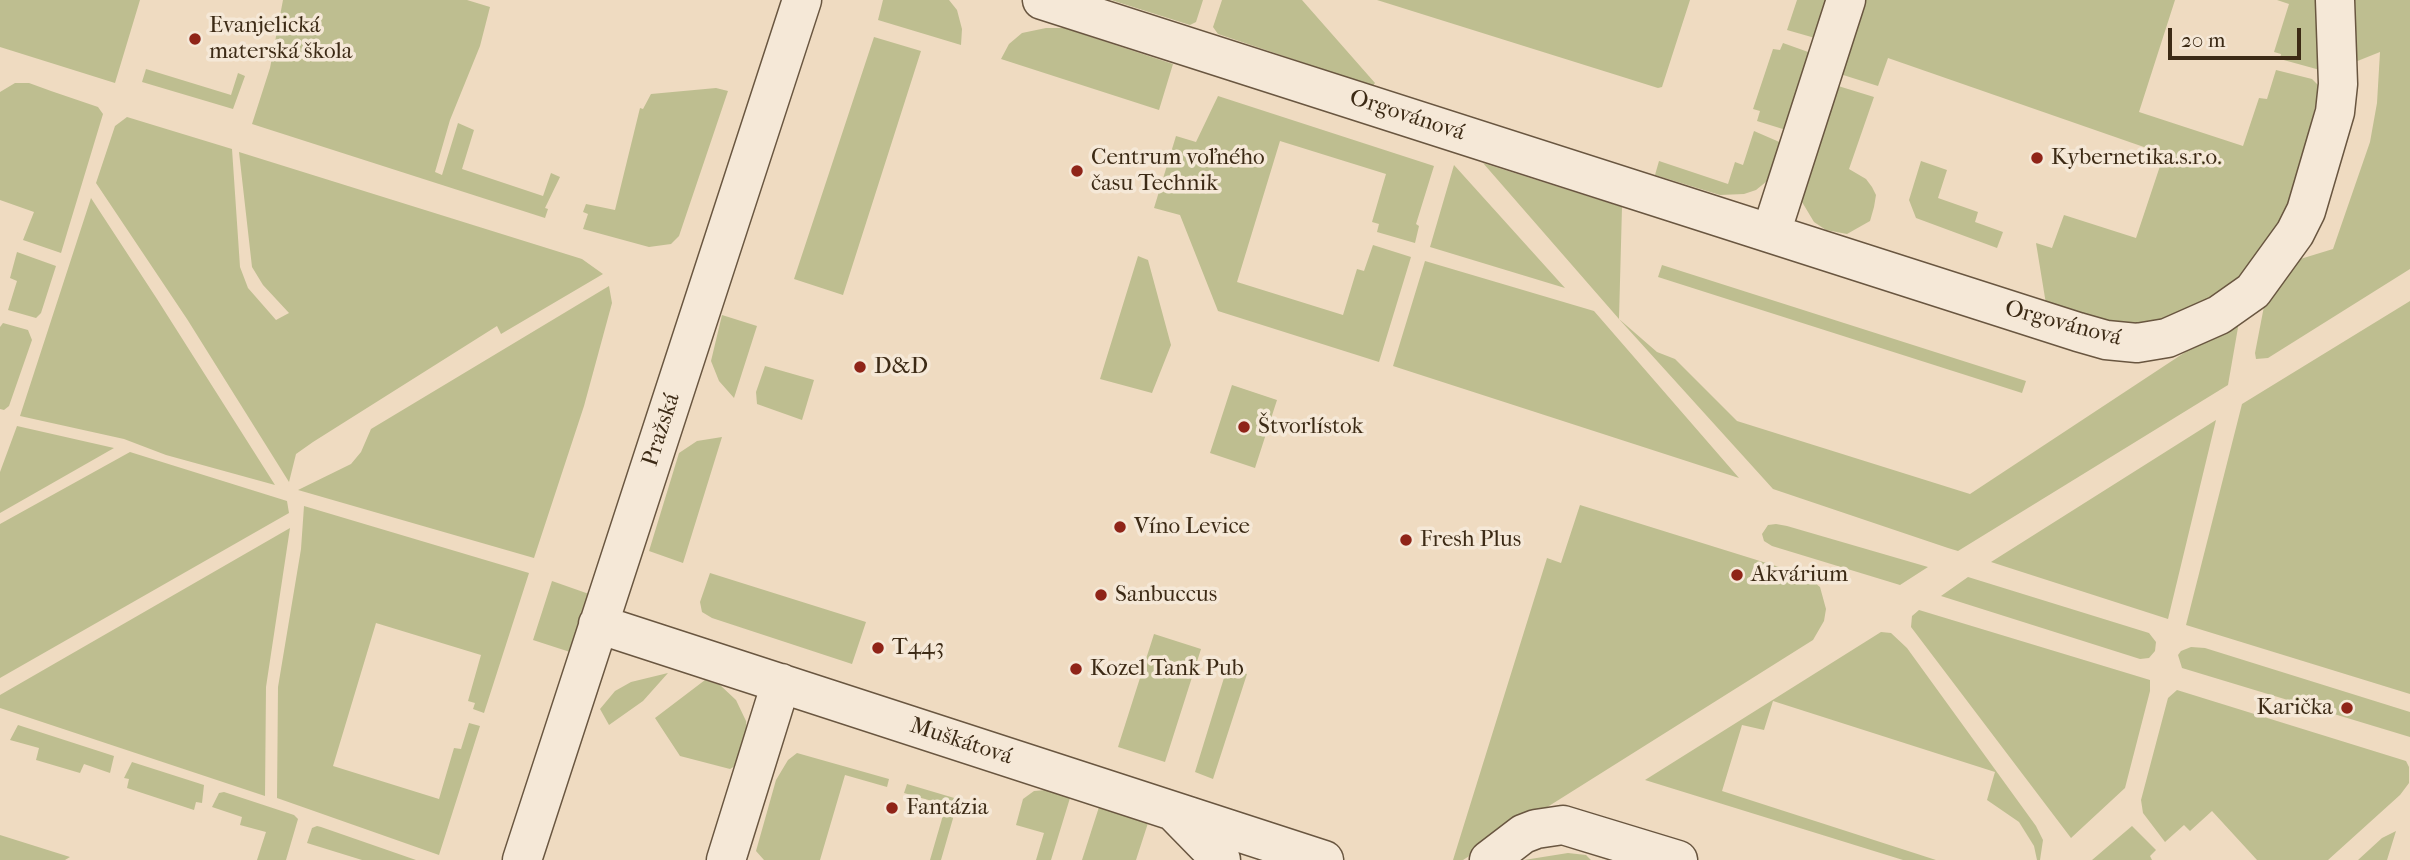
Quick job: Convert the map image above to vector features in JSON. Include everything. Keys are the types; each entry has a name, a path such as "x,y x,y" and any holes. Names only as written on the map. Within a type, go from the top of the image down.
{"street":[{"name":"Pražská","path":"522,860 802,0"},
{"name":"Orgovánová","path":"1042,0 2106,340 2137,343 2166,338 2219,315 2253,291 2281,256 2306,211 2335,112 2338,83 2335,0"},
{"path":"1770,233 1846,0"},
{"name":"Muškátová","path":"598,624 1324,860"},
{"path":"726,860 781,683"},
{"path":"1172,810 1221,860"},
{"path":"1489,860 1523,834 1542,827 1563,825 1678,860"}],"green space":[{"path":"0,0 140,0 115,83 0,47"},
{"path":"283,0 467,0 490,7 480,46 450,120 435,172 442,175 458,123 474,130 462,169 543,196 551,173 560,177 545,208 548,209 545,218 252,124 270,68"},
{"path":"883,0 949,0 957,10 962,29 961,45 878,20"},
{"path":"1111,0 1203,0 1196,22 1190,25"},
{"path":"1222,0 1302,0 1375,83 1373,86 1218,34 1213,27"},
{"path":"1377,0 1690,0 1662,87 1658,88"},
{"path":"1797,0 1832,0 1815,38 1787,30"},
{"path":"1864,0 2175,0 2139,112 2243,146 2259,98 2267,99 2276,70 2312,79 2320,87 2293,196 2278,229 2238,280 2212,299 2158,321 2123,325 2046,304 2036,243 2052,248 2064,215 2136,238 2164,154 1888,58 1878,86 1840,74"},
{"path":"2277,0 2322,0 2320,70 2280,59 2281,54 2274,52 2289,4"},
{"path":"2354,0 2410,0 2410,269 2268,358 2256,359 2266,296 2297,260 2333,249 2370,142 2377,103 2380,52 2355,62"},
{"path":"1046,28 1064,28 1173,64 1159,110 1001,59 1009,44 1022,33"},
{"path":"874,37 921,51 843,295 794,279"},
{"path":"1783,43 1811,53 1786,130 1757,121 1760,111 1753,109 1773,49 1780,50"},
{"path":"146,69 231,95 238,73 245,76 233,109 142,82"},
{"path":"15,83 29,83 98,107 103,114 61,253 23,240 34,212 0,200 0,92"},
{"path":"1835,85 1874,97 1849,169 1866,179 1872,187 1876,195 1874,207 1870,221 1847,234 1826,230 1814,222 1802,202 1801,189"},
{"path":"716,88 728,91 679,236 671,244 649,247 583,229 588,214 583,212 586,204 615,210 640,108 643,109 651,94"},
{"path":"1218,96 1434,166 1416,224 1419,226 1415,243 1377,232 1379,224 1372,222 1386,174 1280,141 1237,282 1343,315 1357,269 1364,271 1373,245 1411,257 1379,362 1218,311 1180,215 1154,208 1176,136 1196,142"},
{"path":"127,117 232,149 240,267 248,288 276,320 289,313 263,285 252,267 239,152 582,259 603,274 501,334 497,326 313,442 296,454 289,482 187,319 96,183 115,126"},
{"path":"1754,131 1784,144 1772,177 1756,190 1744,194 1720,195 1655,175 1659,161 1728,184 1735,162 1743,165"},
{"path":"1921,161 1947,170 1938,198 1978,212 1975,222 2003,232 1997,248 1916,218 1909,200"},
{"path":"1483,163 1622,207 1619,319"},
{"path":"1454,165 1565,288 1430,247"},
{"path":"91,198 275,485 166,455 124,439 20,416"},
{"path":"17,252 56,266 41,313 36,318 8,310 17,281 10,278"},
{"path":"1138,256 1148,260 1171,345 1152,393 1100,379"},
{"path":"1425,261 1594,311 1739,478 1393,366"},
{"path":"1662,265 2026,381 2022,393 1658,277"},
{"path":"609,286 612,303 584,406 534,558 298,490 351,464 361,452 371,429"},
{"path":"2410,301 2410,694 2186,625 2242,404"},
{"path":"722,315 757,326 734,398 719,381 711,361"},
{"path":"2240,316 2228,385 1958,551 1773,489 1619,319 1657,352 1675,359 1737,421 1970,494"},
{"path":"3,323 28,330 32,340 9,406 4,410 0,409 0,327"},
{"path":"765,366 814,380 802,420 757,404 756,392"},
{"path":"1232,385 1277,400 1255,468 1210,453"},
{"path":"2216,420 2168,619 1991,562"},
{"path":"17,426 114,448 0,513 0,472"},
{"path":"722,437 683,563 649,551 679,453 697,441"},
{"path":"130,452 287,501 289,513 0,678 0,524"},
{"path":"1580,505 1805,575 1820,587 1826,609 1824,621 1813,640 1463,860 1453,860 1547,558 1561,563"},
{"path":"304,506 529,573 484,713 473,709 475,703 468,701 481,655 376,623 333,766 439,799 454,748 461,749 469,723 480,726 439,855 277,798 278,687 301,549"},
{"path":"1776,524 1928,567 1900,585 1772,546 1764,541 1762,534 1768,525"},
{"path":"290,528 266,687 265,796 0,708 0,695"},
{"path":"710,573 866,622 852,664 712,618 702,612 700,602"},
{"path":"1968,577 2149,633 2156,642 2155,651 2149,658 2140,659 1941,596"},
{"path":"552,581 589,594 570,652 533,640"},
{"path":"1919,610 2150,680 2150,691 2125,788 2071,838 1911,627 1912,616"},
{"path":"1881,632 1891,633 1907,648 2036,826 2043,840 2040,860 2037,860 2034,846 2019,822 1987,800 1995,772 1773,701 1764,730 1742,725 1722,791 1936,860 1903,860 1645,780"},
{"path":"1154,634 1201,649 1165,762 1118,747"},
{"path":"2191,647 2205,648 2410,712 2410,737 2182,668 2178,655"},
{"path":"1227,668 1247,674 1213,779 1195,772"},
{"path":"668,673 643,701 609,725 600,709 615,691 631,682"},
{"path":"705,680 720,685 736,700 746,721 747,732 735,766 730,769 680,756 655,718"},
{"path":"2177,690 2406,761 2409,767 2409,783 2400,795 2328,860 2257,860 2212,811 2190,831 2184,825 2165,842 2143,813 2141,800 2168,698"},
{"path":"18,725 114,756 110,773 84,764 80,773 36,760 39,748 10,740"},
{"path":"797,753 889,779 887,787 845,775 820,860 764,860 756,851 776,780 788,760"},
{"path":"132,762 204,785 202,803 196,802 194,810 127,788 129,779 124,778"},
{"path":"907,784 988,808 986,816 956,808 941,860 930,860 946,805 904,793"},
{"path":"1046,790 1070,798 1051,860 1036,860 1044,833 1016,825 1023,799 1034,791"},
{"path":"224,792 294,815 298,819 286,860 257,860 266,832 240,825 242,817 212,807 219,793"},
{"path":"1099,807 1148,823 1136,860 1082,860"},
{"path":"317,826 416,860 362,860 307,843 312,828"},
{"path":"2132,826 2156,850 2150,856 2152,860 2092,860"},
{"path":"2396,831 2387,860 2358,860 2382,838"},
{"path":"0,835 70,857 65,860 0,860"},
{"path":"1568,853 1586,855 1591,860 1524,860"}],"place":[{"name":"Evanjelická materská škola","path":"195,39"},
{"name":"Kybernetika.s.r.o.","path":"2037,158"},
{"name":"Centrum voľného času Technik","path":"1077,171"},
{"name":"D&D","path":"860,367"},
{"name":"Štvorlístok","path":"1244,427"},
{"name":"Víno Levice","path":"1120,527"},
{"name":"Fresh Plus","path":"1406,540"},
{"name":"Akvárium","path":"1737,575"},
{"name":"Sanbuccus","path":"1101,595"},
{"name":"T443","path":"878,648"},
{"name":"Kozel Tank Pub","path":"1076,669"},
{"name":"Karička","path":"2347,708"},
{"name":"Fantázia","path":"892,808"}]}
